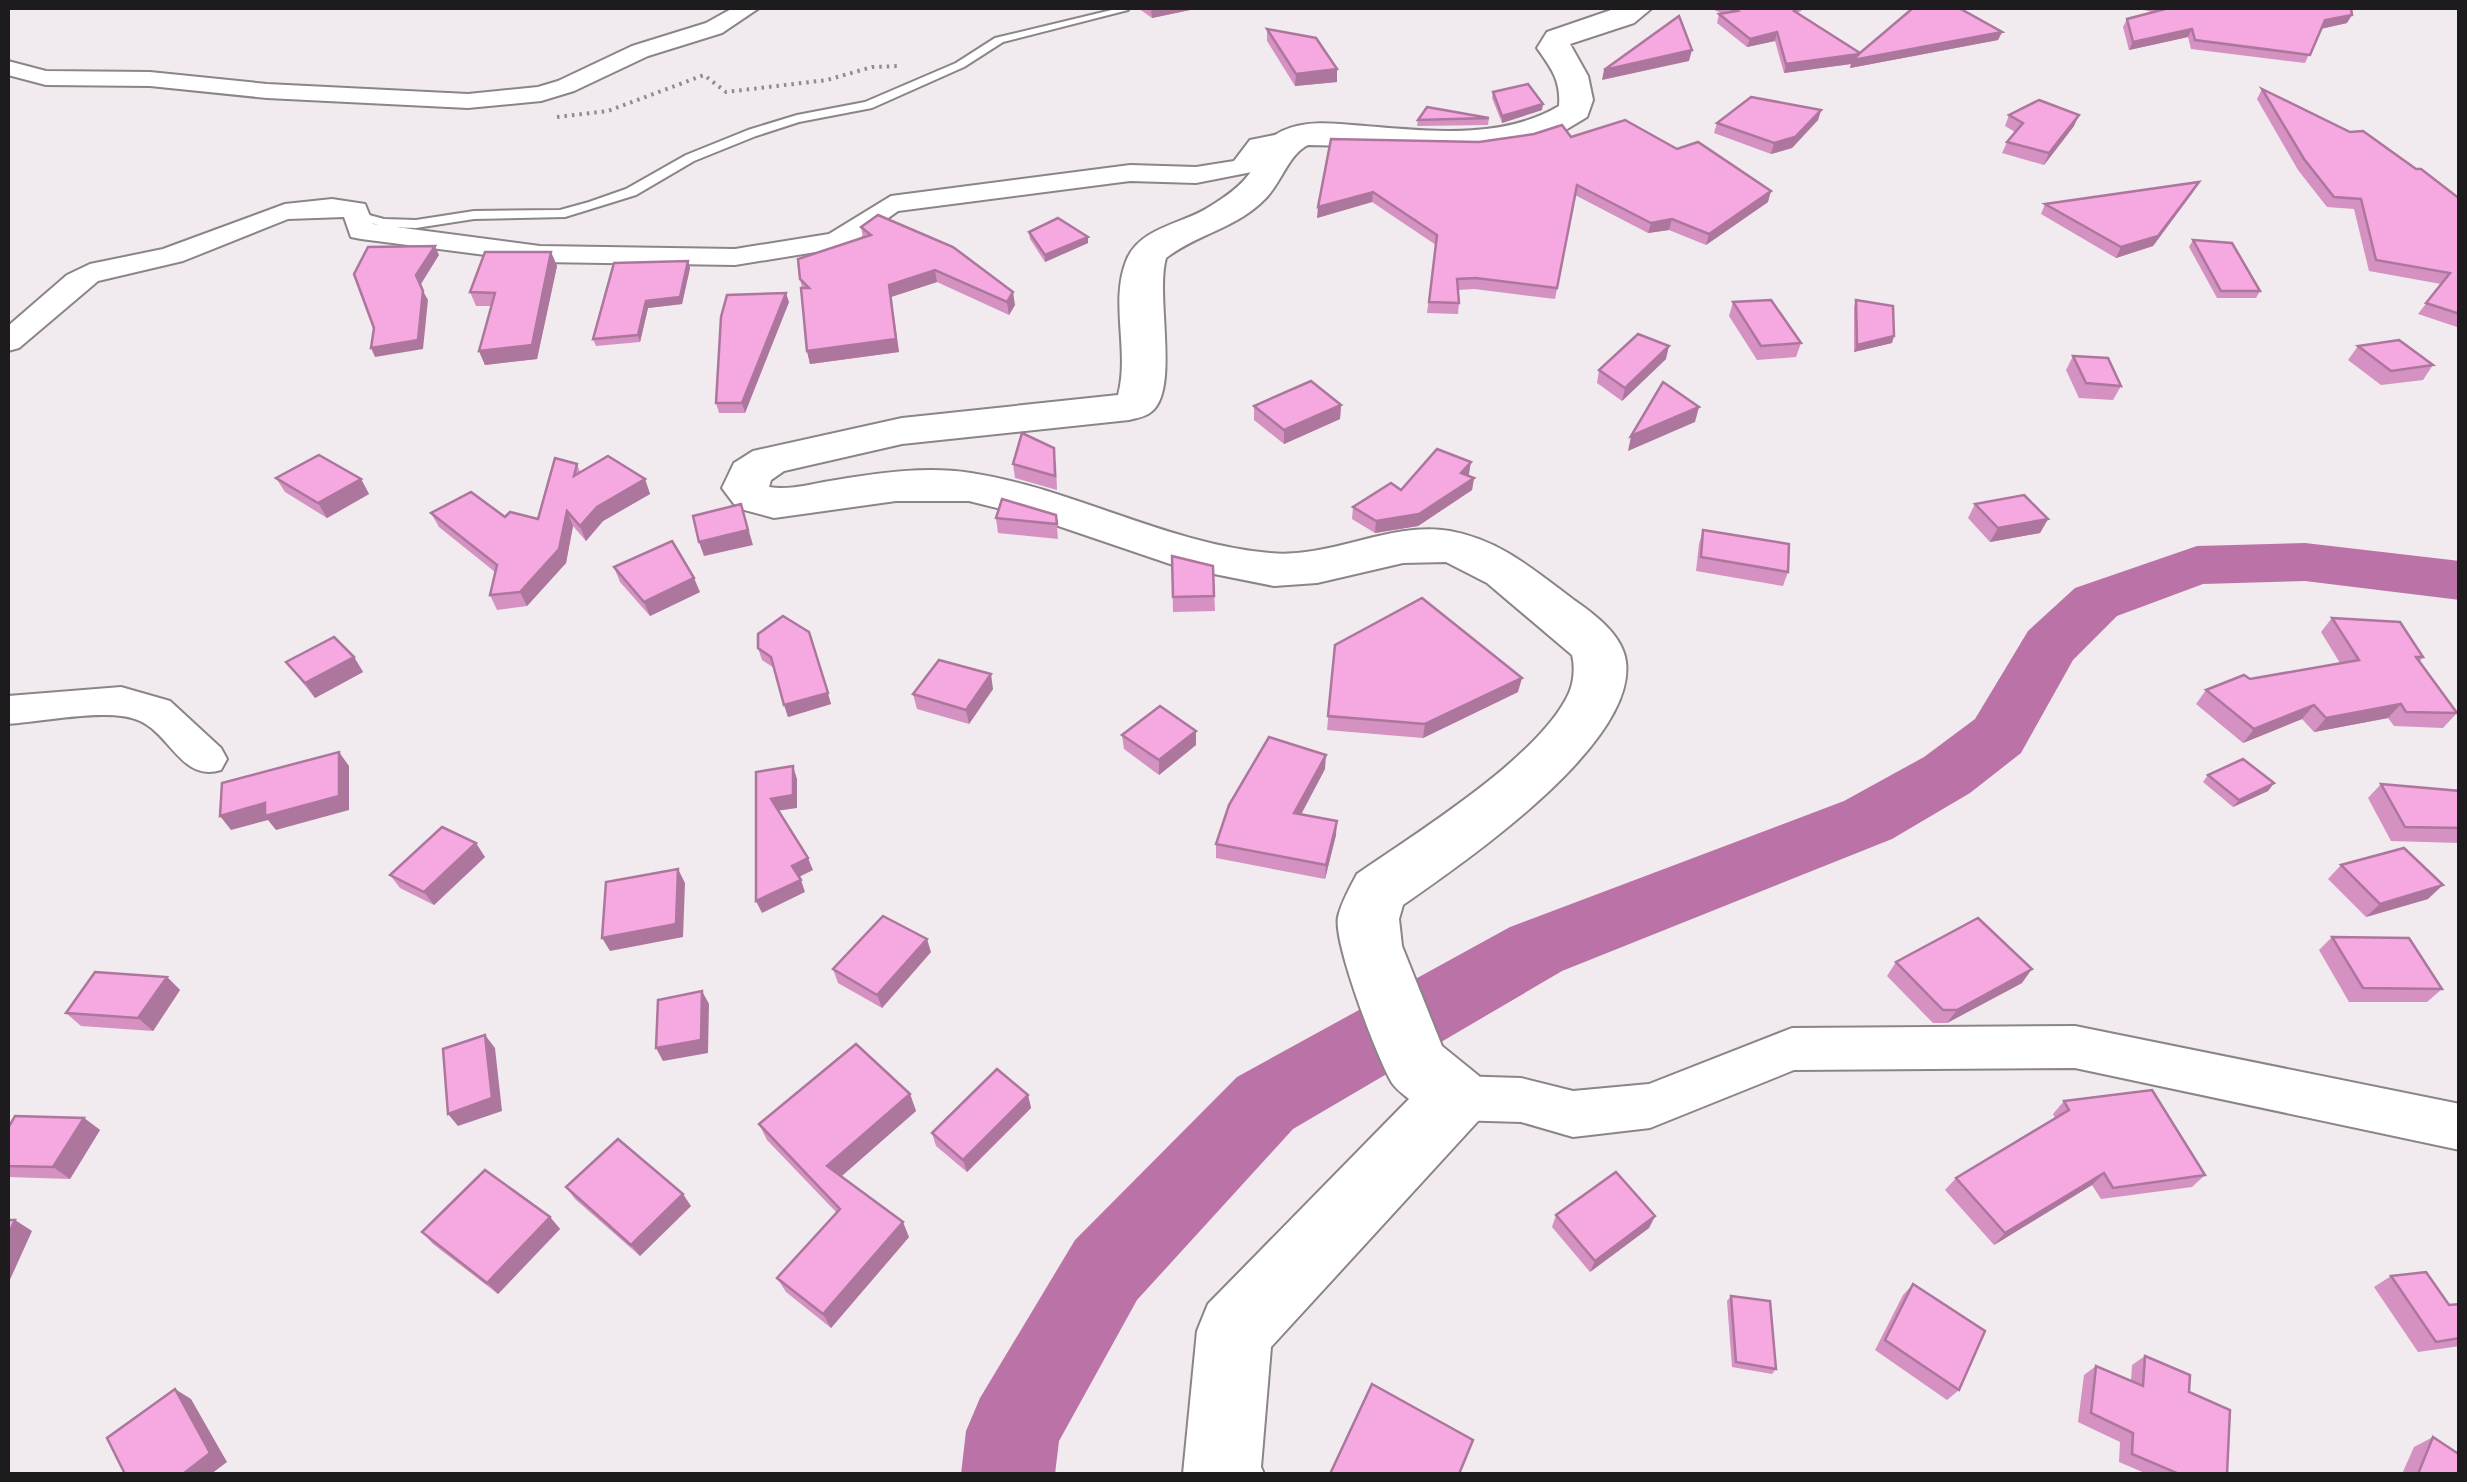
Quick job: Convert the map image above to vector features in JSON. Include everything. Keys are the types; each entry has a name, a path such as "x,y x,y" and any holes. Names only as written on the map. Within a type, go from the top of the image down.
{"street":[{"path":"8,68 46,78 150,79 267,91 385,97 495,98 541,94 566,86 640,51 714,28 748,8"},
{"path":"8,342 79,280 109,266 170,256 228,230 305,206 333,205 356,210 360,232 540,254 692,259 837,240 891,204 1130,173 1196,175 1248,166 1246,158 1259,145 1314,133 1414,141 1471,139 1551,123 1575,110 1579,90 1572,72 1552,48 1558,38 1623,18 1637,8"},
{"path":"1294,138 1276,152 1263,181 1241,201 1200,229 1159,243 1148,256 1142,328 1144,374 1138,402 1118,411 902,431 770,461 750,473 745,488 753,498 774,503 928,485 970,487 1068,514 1166,548 1278,570 1358,560 1411,547 1443,546 1469,551 1492,563 1573,624 1600,662 1600,687 1591,711 1548,758 1492,809 1378,891 1368,919 1371,946 1436,1081"},
{"path":"8,710 120,702 156,711 207,759"},
{"path":"1436,1081 1573,1114 1650,1106 1792,1049 2074,1047 2460,1127"},
{"path":"1224,1474 1221,1469 1235,1331 1436,1081"}],"lane":[{"path":"354,215 384,223 416,224 474,216 560,214 631,192 690,158 752,134 798,119 868,105 1028,30 1123,10"}],"path":[{"path":"495,98 510,117 569,118 608,111 704,75 726,92 972,54"}],"building":[{"path":"1730,8 1798,8 1794,11 1860,53 1913,8 1959,8 2002,32 1853,60 1859,54 1786,64 1777,32 1750,39 1719,14 1737,11"},
{"path":"2169,8 2351,8 2352,15 2325,20 2310,55 2195,40 2192,29 2133,42 2127,19"},
{"path":"1679,16 1692,50 1604,70"},
{"path":"1267,29 1316,38 1337,69 1296,74"},
{"path":"1528,84 1543,104 1502,116 1493,92"},
{"path":"2262,89 2350,132 2363,131 2460,199 2460,314 2426,303 2450,273 2376,260 2361,199 2334,197 2304,159"},
{"path":"1751,97 1821,110 1795,137 1774,143 1717,123"},
{"path":"2039,100 2079,115 2049,153 2007,142 2023,123 2009,115"},
{"path":"1427,107 1489,118 1418,120"},
{"path":"1625,120 1677,149 1698,142 1771,191 1709,234 1672,219 1651,223 1577,185 1557,288 1457,279 1459,303 1429,302 1437,235 1373,192 1318,207 1331,139 1479,142 1534,134 1562,125 1571,137"},
{"path":"2199,182 2158,236 2121,247 2045,204"},
{"path":"878,215 953,247 1013,292 1007,302 935,270 889,285 896,339 807,351 801,288 809,288 800,279 798,259 871,235 861,227"},
{"path":"1058,218 1088,237 1045,255 1029,232"},
{"path":"2193,240 2232,243 2260,291 2221,291"},
{"path":"435,246 416,275 423,291 418,340 371,348 374,328 354,274 368,247"},
{"path":"485,252 551,252 532,345 479,351 495,293 470,292"},
{"path":"688,261 680,297 646,301 638,335 593,339 614,263"},
{"path":"786,293 742,403 716,403 721,317 727,295"},
{"path":"1771,300 1801,343 1761,346 1733,302"},
{"path":"1856,300 1893,306 1894,336 1857,345"},
{"path":"1638,334 1669,346 1625,388 1599,370"},
{"path":"2399,340 2433,365 2391,371 2358,346"},
{"path":"2073,356 2108,358 2121,386 2086,383"},
{"path":"1311,381 1341,405 1284,430 1254,406"},
{"path":"1663,382 1699,407 1631,436"},
{"path":"1022,433 1054,448 1055,476 1013,464"},
{"path":"1437,449 1471,462 1461,473 1474,478 1419,514 1376,521 1353,507 1391,483 1401,490"},
{"path":"319,455 361,479 318,503 276,478"},
{"path":"608,456 645,479 597,507 580,526 567,511 559,549 520,592 490,595 497,565 431,513 471,492 505,517 510,512 538,519 555,458 577,464 574,476"},
{"path":"2024,495 2048,519 1998,528 1975,504"},
{"path":"1002,499 1056,515 1057,524 996,518"},
{"path":"741,504 748,530 699,542 693,516"},
{"path":"1703,530 1789,544 1788,572 1701,557"},
{"path":"672,541 694,578 644,602 614,567"},
{"path":"1172,556 1213,566 1214,596 1173,597"},
{"path":"1422,598 1522,678 1425,724 1328,716 1335,645"},
{"path":"783,616 809,632 828,693 784,705 771,657 758,648 758,634"},
{"path":"2332,618 2400,622 2423,657 2416,657 2457,713 2406,712 2401,704 2326,718 2314,705 2254,729 2206,690 2244,675 2250,679 2359,660"},
{"path":"334,637 354,657 305,683 286,662"},
{"path":"939,660 991,674 966,710 913,694"},
{"path":"1160,706 1196,731 1159,760 1122,735"},
{"path":"1269,737 1326,755 1294,813 1337,821 1326,865 1216,844 1229,805"},
{"path":"339,752 339,796 265,816 265,803 220,816 222,783"},
{"path":"2243,759 2274,783 2239,800 2208,775"},
{"path":"793,766 793,795 771,799 808,858 792,866 801,880 756,901 756,772"},
{"path":"2381,784 2460,791 2460,828 2405,827"},
{"path":"442,827 476,843 424,892 390,875"},
{"path":"2404,848 2443,885 2380,904 2341,865"},
{"path":"678,869 676,924 602,938 606,882"},
{"path":"883,916 927,939 877,995 833,969"},
{"path":"1978,918 2032,969 1957,1010 1943,1010 1896,962"},
{"path":"2332,937 2409,938 2442,989 2363,988"},
{"path":"95,972 167,977 138,1018 66,1013"},
{"path":"702,991 701,1040 656,1048 658,1000"},
{"path":"485,1035 492,1098 448,1114 443,1049"},
{"path":"856,1044 910,1094 827,1166 903,1222 823,1314 777,1278 840,1209 759,1124"},
{"path":"997,1069 1028,1095 963,1160 932,1133"},
{"path":"2152,1090 2205,1175 2113,1188 2104,1173 2005,1233 1956,1178 2069,1110 2064,1101"},
{"path":"15,1116 84,1118 53,1167 8,1166 8,1128"},
{"path":"618,1139 683,1194 631,1245 566,1187"},
{"path":"485,1170 550,1217 487,1283 422,1232"},
{"path":"1616,1172 1655,1216 1595,1261 1556,1215"},
{"path":"2426,1272 2449,1305 2460,1304 2460,1338 2436,1342 2391,1276"},
{"path":"1913,1284 1985,1331 1959,1390 1885,1340"},
{"path":"1731,1296 1770,1301 1776,1369 1736,1362"},
{"path":"2145,1356 2190,1375 2189,1392 2230,1410 2227,1474 2179,1474 2132,1454 2133,1433 2091,1413 2096,1366 2143,1386"},
{"path":"1372,1384 1473,1440 1459,1474 1330,1474"},
{"path":"175,1389 210,1453 183,1474 125,1474 107,1438"},
{"path":"2433,1437 2460,1455 2460,1474 2418,1474"}],"waterway":[{"path":"1008,1474 1013,1431 1106,1270 1265,1103 1536,949 1868,820 1947,775 1998,736 2050,646 2096,602 2197,565 2305,562 2460,581"}]}
